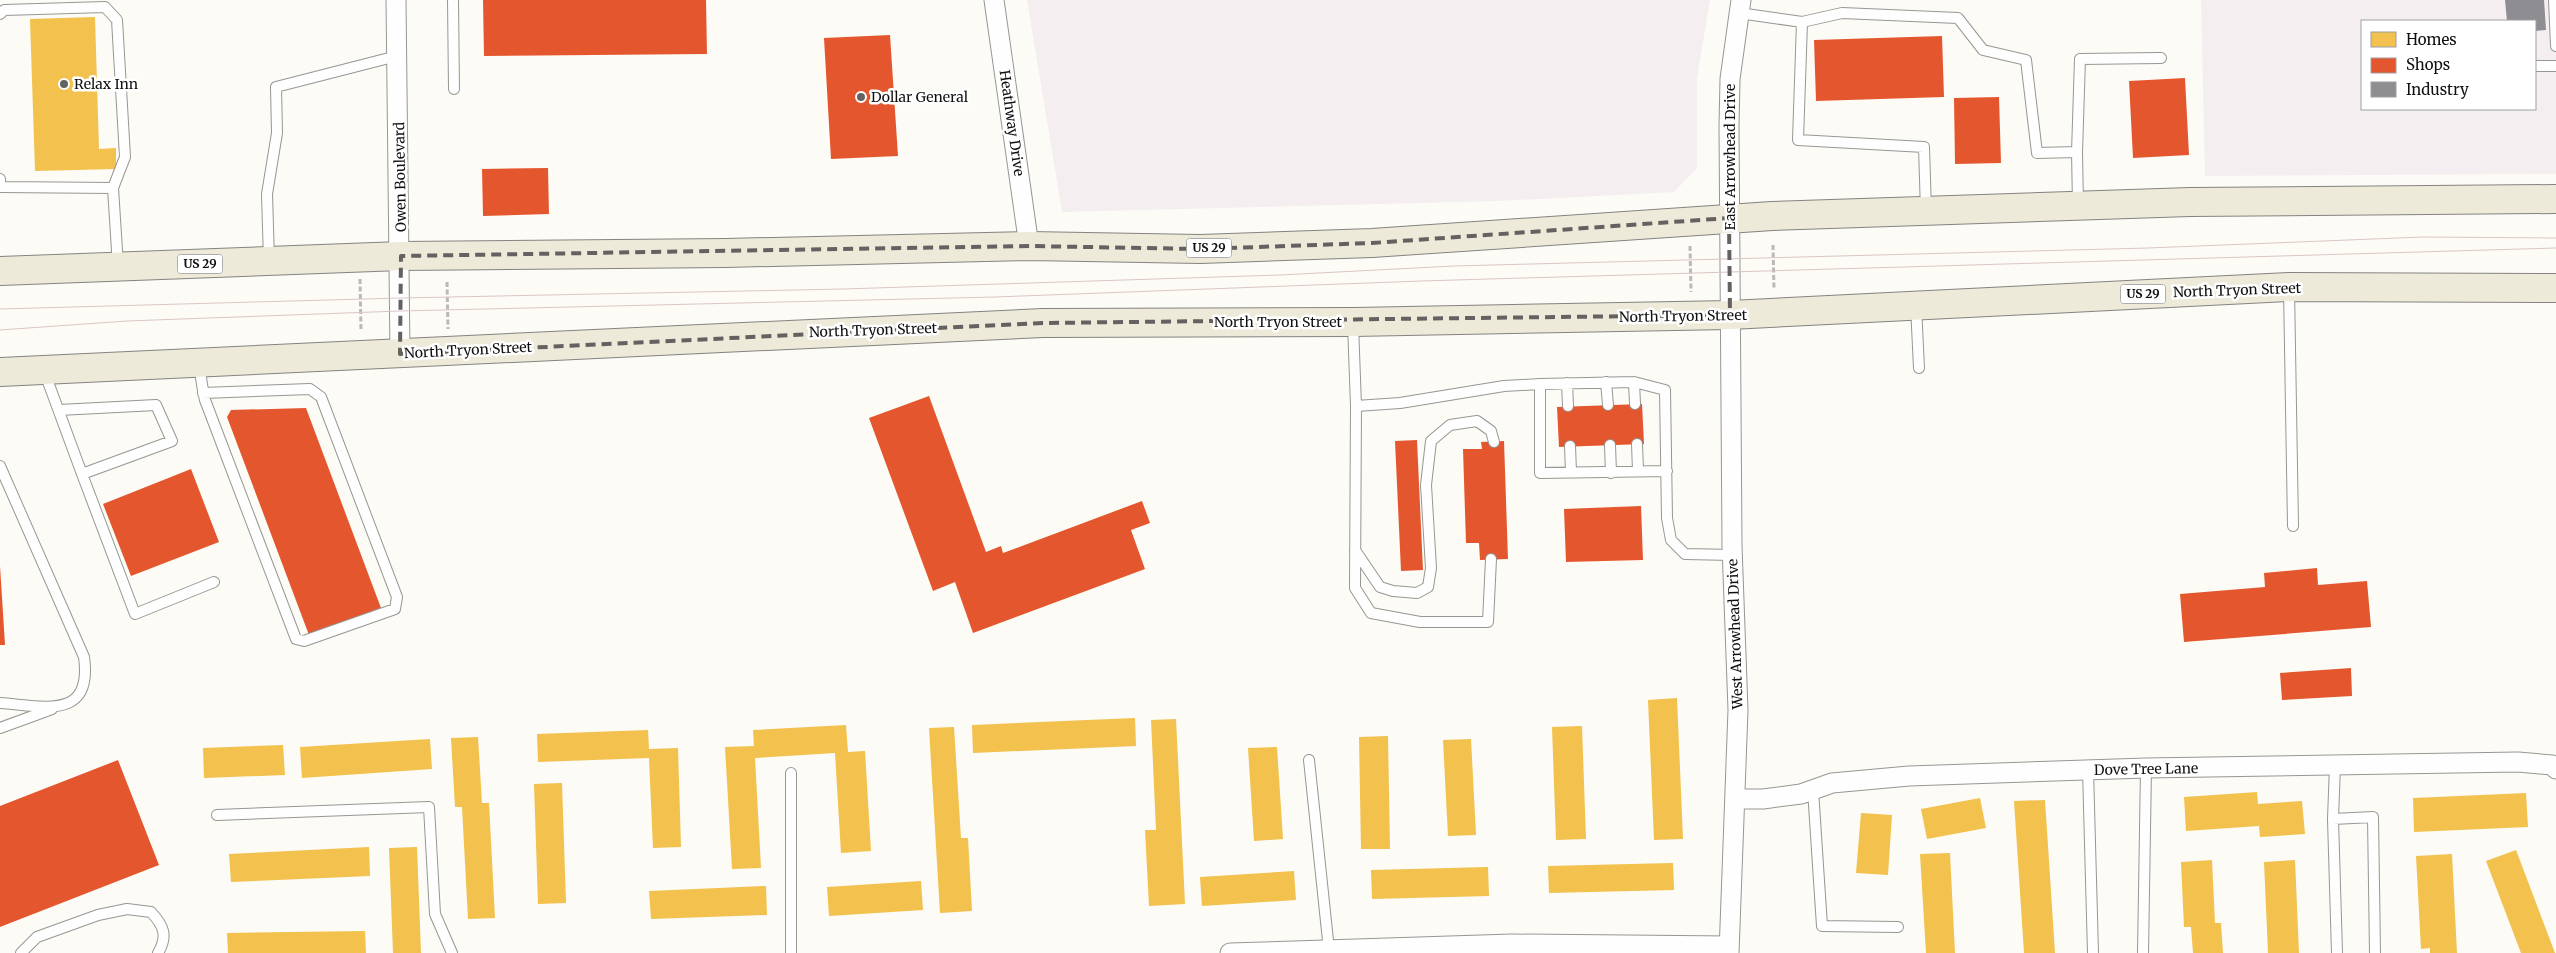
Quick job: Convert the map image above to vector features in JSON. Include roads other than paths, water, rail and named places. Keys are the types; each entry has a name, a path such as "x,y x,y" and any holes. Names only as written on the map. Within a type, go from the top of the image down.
{"main road":[{"name":"US 29","path":"0,271 401,256 726,253 1029,246 1200,249 1372,243 1729,218 2264,201 2556,199"},
{"name":"North Tryon Street","path":"0,372 1043,323 1353,322 1730,315 2289,287 2556,288"}],"street":[{"name":"Owen Boulevard","path":"396,0 401,256 400,354"},
{"name":"Heathway Drive","path":"994,0 1029,246"},
{"name":"East Arrowhead Drive","path":"1730,315 1730,79 1740,6"},
{"name":"West Arrowhead Drive","path":"1729,950 1738,710 1733,555 1730,315"},
{"name":"Dove Tree Lane","path":"1736,798 1763,799 1814,790 1832,783 1909,776 2146,768 2518,762 2552,765 2556,769"},
{"path":"1230,953 1329,950 1729,950"}],"lane":[{"path":"453,0 454,89"},
{"path":"2554,0 2556,46"},
{"path":"1740,6 1802,22 1842,13 1958,18 1983,50 2026,60 2037,153 2078,152"},
{"path":"0,14 4,10 104,7 116,20 125,157 113,188 118,267"},
{"path":"1802,22 1798,140 1924,147 1926,211"},
{"path":"269,261 267,194 277,133 276,87 398,56"},
{"path":"2078,206 2080,59 2161,58"},
{"path":"2536,66 2556,66"},
{"path":"0,179 0,187 113,188"},
{"path":"2289,287 2293,526"},
{"path":"1916,305 1919,368"},
{"path":"1353,322 1356,406 1354,588 1372,614 1420,622 1488,622 1491,559"},
{"path":"199,363 204,393 296,639 304,641 395,609 397,597 321,397 310,389 204,393"},
{"path":"44,370 135,614 214,582"},
{"path":"1606,382 1608,405"},
{"path":"1356,406 1400,403 1504,386 1540,384 1634,382 1665,390 1667,518 1671,540 1685,554 1733,555"},
{"path":"1634,382 1635,404"},
{"path":"1567,383 1568,406"},
{"path":"1540,384 1540,473 1667,471"},
{"path":"59,410 156,405 172,441 82,474"},
{"path":"1355,550 1380,587 1393,591 1417,593 1428,587 1431,568 1426,485 1431,441 1450,426 1477,421 1491,431 1494,442"},
{"path":"1637,444 1638,471"},
{"path":"1610,445 1611,473"},
{"path":"1570,446 1571,472"},
{"path":"0,466 84,657 86,676 83,690 74,700 0,728"},
{"path":"0,703 50,707 62,705"},
{"path":"1309,760 1329,950"},
{"path":"2335,765 2334,819 2337,953"},
{"path":"2143,953 2146,768"},
{"path":"2088,770 2093,953"},
{"path":"791,773 791,953"},
{"path":"1814,790 1822,926 1898,927"},
{"path":"217,815 429,807 435,914 452,953"},
{"path":"2334,819 2373,817 2375,953"},
{"path":"21,953 37,937 98,915 127,909 151,912 162,924 165,938 158,953"}],"tram line":[{"path":"0,309 843,289 1280,275 1454,266 2148,248 2423,237 2556,238"},
{"path":"0,330 127,321 400,311 995,297 1421,281 2556,248"}],"place":[{"name":"Relax Inn","path":"64,84"},
{"name":"Dollar General","path":"861,97"}]}
